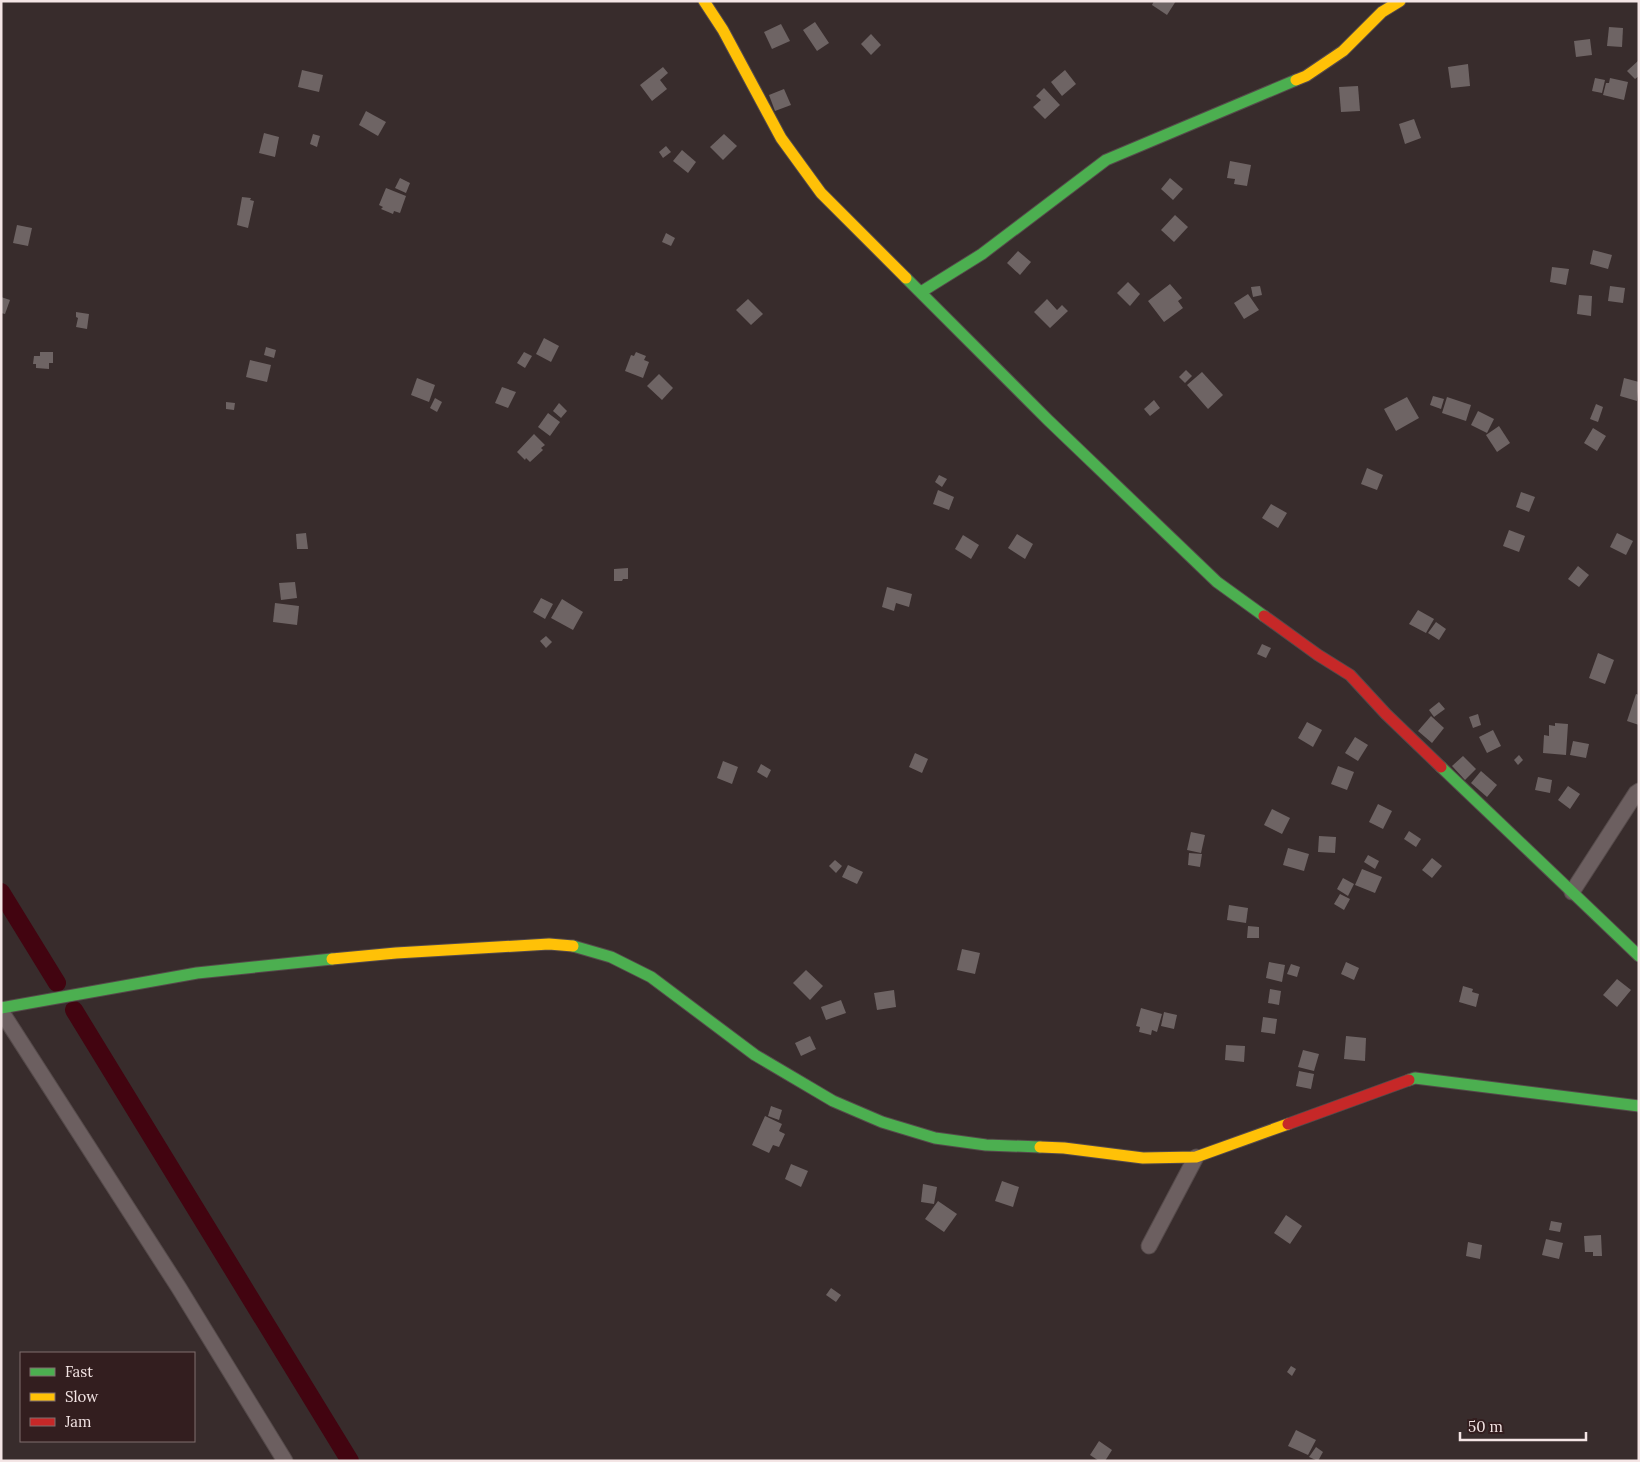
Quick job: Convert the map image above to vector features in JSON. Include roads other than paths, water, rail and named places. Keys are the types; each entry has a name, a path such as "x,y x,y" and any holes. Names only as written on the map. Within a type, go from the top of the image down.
{"street":[{"path":"704,1 723,30 781,138 821,193 1048,420 1217,582 1318,655 1350,675 1386,714 1639,956"},
{"path":"920,292 982,254 1106,160 1306,76 1343,51 1382,12 1400,1"},
{"path":"1572,892 1639,791"},
{"path":"285,1461 180,1288 1,1009 197,973 396,953 549,944 578,947 611,957 651,978 755,1055 833,1101 882,1122 936,1138 986,1145 1064,1148 1143,1158 1196,1157 1415,1078 1639,1106"},
{"path":"1149,1246 1196,1157"}],"waterway":[{"path":"1,892 57,983"},
{"path":"74,1010 350,1461"}]}
